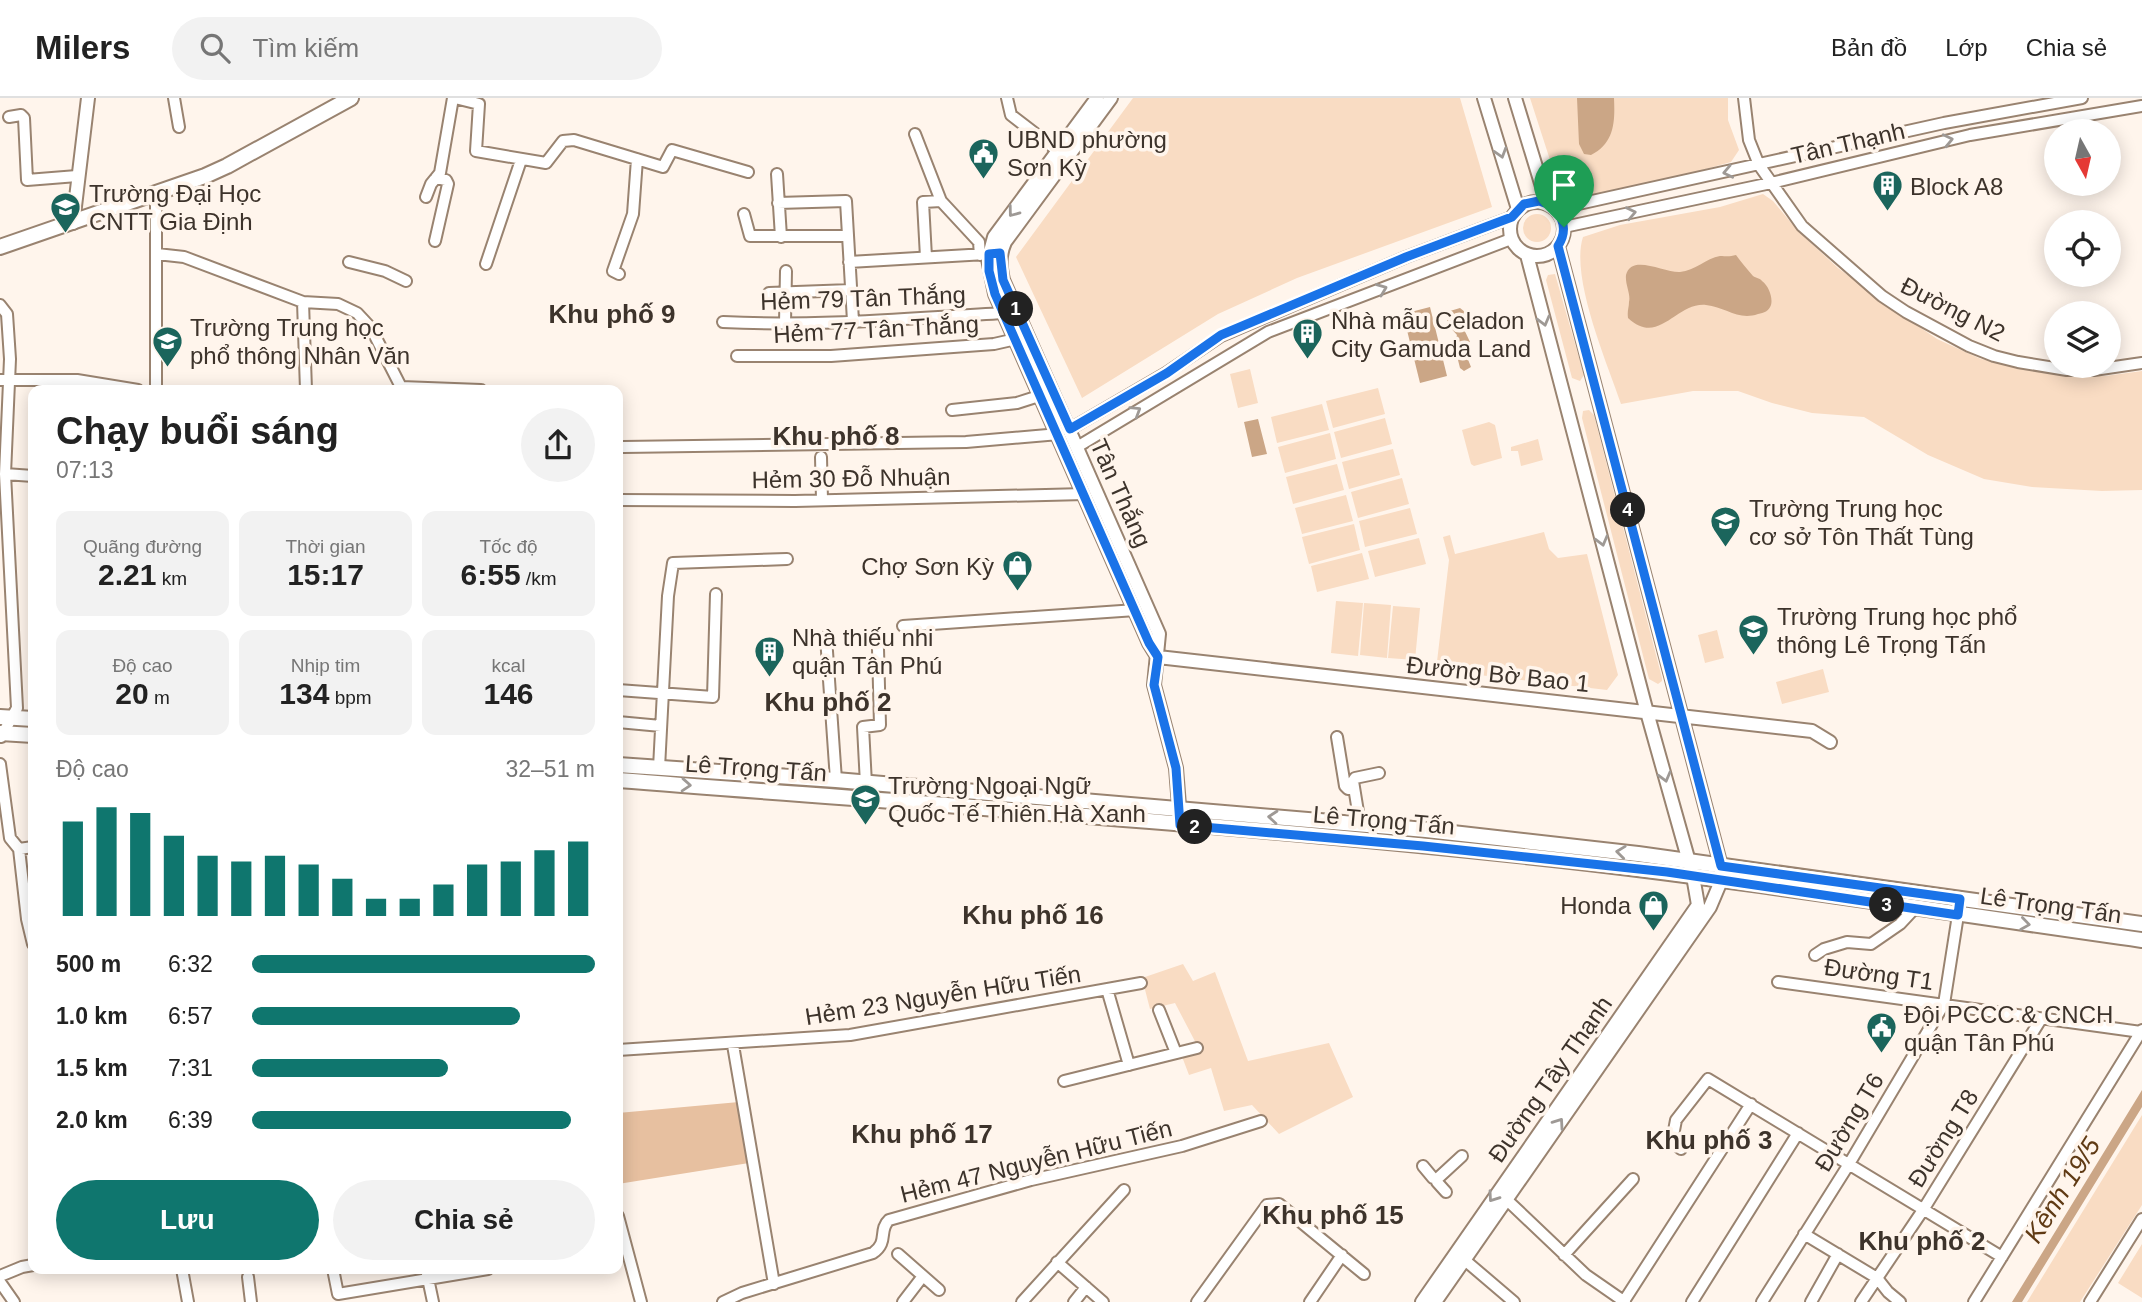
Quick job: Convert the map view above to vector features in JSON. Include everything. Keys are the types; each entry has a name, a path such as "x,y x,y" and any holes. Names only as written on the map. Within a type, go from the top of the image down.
{"main road":[{"path":"0,247 156,194 227,166 351,98"},
{"path":"6,717 28,719"},
{"path":"1,735 28,736"},
{"name":"Lê Trọng Tấn","path":"623,765 836,780 1478,835 1689,861 1721,873 1914,909 2142,940"},
{"name":"Lê Trọng Tấn","path":"623,780 1423,846 1693,876 1721,873 1960,899 2142,924"},
{"path":"1958,915 1960,899"}],"street":[{"path":"73,223 88,98"},
{"path":"174,98 179,127"},
{"path":"426,197 444,155 454,98 479,104 476,151 547,163 563,141 574,141 663,167 672,150 748,172"},
{"path":"1007,98 1011,115 1058,151"},
{"path":"990,254 994,237 1097,98"},
{"path":"849,262 990,254 1005,242 1111,98"},
{"path":"1484,98 1515,213 1509,224 1511,239 1515,246 1527,255 1544,256 1558,246"},
{"path":"1515,98 1551,206"},
{"name":"Đường N2","path":"1744,98 1749,140 1759,165 1802,226 1882,296 1906,312 1969,346 2018,362 2067,370 2094,370 2142,363"},
{"name":"Tân Thạnh","path":"1551,206 1759,165 1944,123 2082,98"},
{"name":"Tân Thạnh","path":"1564,227 1771,183 1970,135 2142,106"},
{"path":"9,117 21,115 24,118 27,180 77,176"},
{"path":"915,134 941,201 990,254"},
{"path":"619,274 613,271 632,214 637,159"},
{"path":"486,264 521,160"},
{"path":"777,174 781,237"},
{"path":"435,241 448,184 446,180 436,178"},
{"path":"156,194 156,385"},
{"path":"778,203 846,201 853,321"},
{"path":"926,257 923,202 941,201"},
{"path":"623,447 966,442 1064,431 1167,373 1221,335 1515,213 1532,202 1551,206 1560,214 1564,227 1558,246 1721,873"},
{"path":"744,214 750,236 848,236"},
{"path":"1072,450 1268,332 1511,239"},
{"path":"157,254 184,257 303,302 338,304 357,313 371,328 400,385"},
{"name":"Tân Thắng","path":"990,254 1003,280 1016,339 1042,395 1064,431"},
{"name":"Đường Tây Thạnh","path":"1435,1302 1460,1255 1698,905 1693,876 1527,255"},
{"path":"349,262 384,271 406,281"},
{"path":"785,323 786,271"},
{"path":"769,293 851,290"},
{"path":"303,302 306,385"},
{"path":"0,305 7,313 5,474 18,708 6,717 1,735"},
{"name":"Tân Thắng","path":"1010,311 1159,634 1154,685 1176,768 1180,825"},
{"name":"Hẻm 79 Tân Thắng","path":"723,322 853,321 1010,311"},
{"name":"Hẻm 77 Tân Thắng","path":"737,356 831,356 994,344 1016,339"},
{"path":"5,380 77,380 108,385"},
{"path":"953,410 1017,403 1042,395"},
{"name":"Tân Thắng","path":"1072,450 1085,494 1158,657"},
{"path":"821,457 822,500"},
{"path":"5,474 28,476"},
{"name":"Hẻm 30 Đỗ Nhuận","path":"623,500 822,500 1085,494"},
{"path":"659,768 668,596 673,563 787,559"},
{"path":"623,690 713,697 716,594"},
{"path":"903,626 1136,610"},
{"path":"826,637 836,780"},
{"path":"866,784 863,727 880,725 878,649"},
{"name":"Đường Bờ Bao 1","path":"1158,657 1812,731 1830,742"},
{"path":"623,722 661,726"},
{"path":"1337,737 1345,786 1354,789"},
{"path":"0,764 5,840 19,849 28,848"},
{"path":"1360,824 1354,789 1355,778 1379,773"},
{"path":"19,849 28,923"},
{"name":"Đường Tây Thạnh","path":"1422,1302 1506,1199 1710,907 1721,873"},
{"path":"1815,955 1824,949 1847,942 1871,944 1914,909"},
{"name":"Đường T6","path":"1762,1302 1849,1164 1944,1004 1958,915"},
{"name":"Đường T1","path":"1778,982 2141,1031"},
{"name":"Hẻm 23 Nguyễn Hữu Tiến","path":"623,1050 733,1045 850,1035 1141,983"},
{"path":"1107,989 1129,1065"},
{"path":"1159,1010 1176,1053"},
{"name":"Đường T8","path":"1861,1302 1923,1210 2042,1019"},
{"path":"1974,1302 2141,1031"},
{"path":"733,1045 774,1284"},
{"path":"1064,1081 1197,1048"},
{"path":"1681,1149 1672,1141 1676,1120 1708,1079 2002,1257"},
{"path":"1506,1199 1586,1275 1625,1301 1751,1104"},
{"name":"Hẻm 47 Nguyễn Hữu Tiến","path":"726,1301 742,1293 876,1252 883,1242 884,1227 889,1220 1031,1180 1182,1146 1261,1121"},
{"path":"1692,1302 1798,1132"},
{"path":"1437,1178 1462,1156"},
{"path":"1423,1166 1433,1178 1437,1178"},
{"path":"1437,1178 1437,1182 1446,1192"},
{"path":"1564,1255 1633,1180"},
{"path":"1022,1302 1124,1189"},
{"path":"1197,1302 1267,1205 1279,1204 1364,1274"},
{"path":"2091,1302 2142,1219"},
{"path":"1804,1234 1877,1278 1900,1302"},
{"path":"623,1235 641,1302"},
{"path":"898,1254 939,1290"},
{"path":"1811,1302 1838,1254"},
{"path":"1310,1302 1342,1255"},
{"path":"1460,1255 1514,1302"},
{"path":"1057,1262 1103,1302"},
{"path":"0,1276 28,1266"},
{"path":"183,1274 188,1302"},
{"path":"334,1274 338,1294 350,1297 427,1275 433,1302"},
{"path":"903,1302 923,1276"},
{"path":"248,1277 251,1302"},
{"path":"0,1282 14,1302"},
{"path":"1074,1302 1086,1287"}],"shaded area":[{"path":"1133,98 1460,98 1492,207 1297,278 1218,314 1082,398 1016,257"},
{"path":"1530,98 1728,98 1728,120 1739,150 1731,162 1634,189 1573,201 1561,194"},
{"path":"1577,98 1614,98 1612,131 1605,144 1591,155 1584,154 1579,144"},
{"path":"1763,194 1838,268 1937,339 1981,359 2044,372 2044,378 2121,378 2121,374 2142,371 2142,490 2032,487 1984,479 1928,455 1864,417 1812,413 1738,391 1693,391 1621,404 1599,344 1586,297 1580,254 1583,237 1620,225 1720,207"},
{"path":"1537,214 1547,218 1551,228 1547,238 1537,242 1527,238 1523,228 1527,218"},
{"path":"1736,255 1768,289 1771,302 1766,311 1744,316 1713,306 1695,306 1649,328 1639,326 1628,318 1626,275 1634,265 1680,272 1715,257"},
{"path":"1555,274 1584,375 1580,381 1572,378 1546,280 1548,275"},
{"path":"1430,307 1447,376 1420,383 1403,314"},
{"path":"1460,308 1465,312 1462,325 1470,342 1467,357 1471,367 1464,371 1460,368 1454,344 1457,335 1447,320 1453,316 1450,311"},
{"path":"1250,369 1258,403 1238,408 1230,374"},
{"path":"1378,388 1385,414 1333,428 1326,401"},
{"path":"1322,404 1329,430 1277,443 1271,417"},
{"path":"1589,410 1594,415 1662,678 1658,684 1649,679 1582,418 1583,411"},
{"path":"1385,418 1392,444 1341,458 1334,432"},
{"path":"1258,419 1267,454 1252,457 1244,422"},
{"path":"1489,422 1495,425 1502,458 1474,466 1471,464 1462,430"},
{"path":"1330,433 1336,459 1285,473 1278,447"},
{"path":"1538,439 1543,460 1521,466 1518,451 1511,451 1511,447"},
{"path":"1393,449 1400,475 1349,489 1342,462"},
{"path":"1337,464 1344,490 1293,504 1286,477"},
{"path":"1402,478 1409,504 1358,518 1351,492"},
{"path":"1346,495 1353,521 1302,534 1295,508"},
{"path":"1410,508 1417,534 1365,547 1359,521"},
{"path":"1354,524 1360,550 1309,564 1302,537"},
{"path":"1544,532 1549,549 1558,558 1587,554 1618,675 1607,690 1436,670 1449,560 1443,537 1450,535 1455,554"},
{"path":"1419,538 1426,564 1375,577 1368,551"},
{"path":"1362,553 1369,579 1317,592 1311,566"},
{"path":"1336,601 1363,603 1358,656 1331,653"},
{"path":"1364,603 1391,605 1387,658 1360,655"},
{"path":"1393,606 1420,608 1415,660 1388,658"},
{"path":"1717,630 1724,658 1705,663 1698,635"},
{"path":"1823,669 1829,692 1782,704 1776,682"},
{"path":"1183,964 1193,981 1215,972 1248,1061 1329,1043 1353,1097 1279,1134 1252,1105 1224,1111 1211,1068 1189,1075 1181,1054 1199,1049 1175,1003 1150,1009 1142,978"},
{"path":"2142,1090 2142,1107 2022,1302 2012,1302"},
{"path":"739,1102 749,1163 623,1183 623,1113"},
{"path":"2142,1115 2142,1205 2080,1302 2027,1302"},
{"path":"2142,1244 2142,1298 2118,1283"}],"place":[{"name":"UBND phường Sơn Kỳ","path":"984,180"},
{"name":"Block A8","path":"1887,213"},
{"name":"Trường Đại Học CNTT Gia Định","path":"66,234"},
{"name":"Nhà mẫu Celadon City Gamuda Land","path":"1308,361"},
{"name":"Trường Trung học phổ thông Nhân Văn","path":"167,368"},
{"name":"Trường Trung học cơ sở Tôn Thất Tùng","path":"1726,549"},
{"name":"Chợ Sơn Kỳ","path":"1017,593"},
{"name":"Trường Trung học phổ thông Lê Trọng Tấn","path":"1754,657"},
{"name":"Nhà thiếu nhi quận Tân Phú","path":"769,678"},
{"name":"Trường Ngoại Ngữ Quốc Tế Thiên Hà Xanh","path":"865,826"},
{"name":"Honda","path":"1654,932"},
{"name":"Đội PCCC & CNCH quận Tân Phú","path":"1881,1055"}],"district":[{"name":"Khu phố 9","path":"612,314"},
{"name":"Khu phố 8","path":"836,436"},
{"name":"Khu phố 2","path":"828,702"},
{"name":"Khu phố 16","path":"1033,915"},
{"name":"Khu phố 17","path":"922,1134"},
{"name":"Khu phố 3","path":"1709,1140"},
{"name":"Khu phố 15","path":"1333,1215"},
{"name":"Khu phố 2","path":"1922,1241"}],"route":[{"path":"1539,201 1547,203 1560,214 1564,227 1564,234 1558,246 1721,866 1960,899 1958,915 1667,872 1423,846 1180,825 1176,768 1154,685 1158,657 1149,643 995,294 989,271 989,254 1000,253 1003,280 1070,429 1167,373 1221,335 1406,257 1512,217 1524,204 1539,201"}],"water label":[{"name":"Kênh 19/5","path":"2062,1190"}]}
